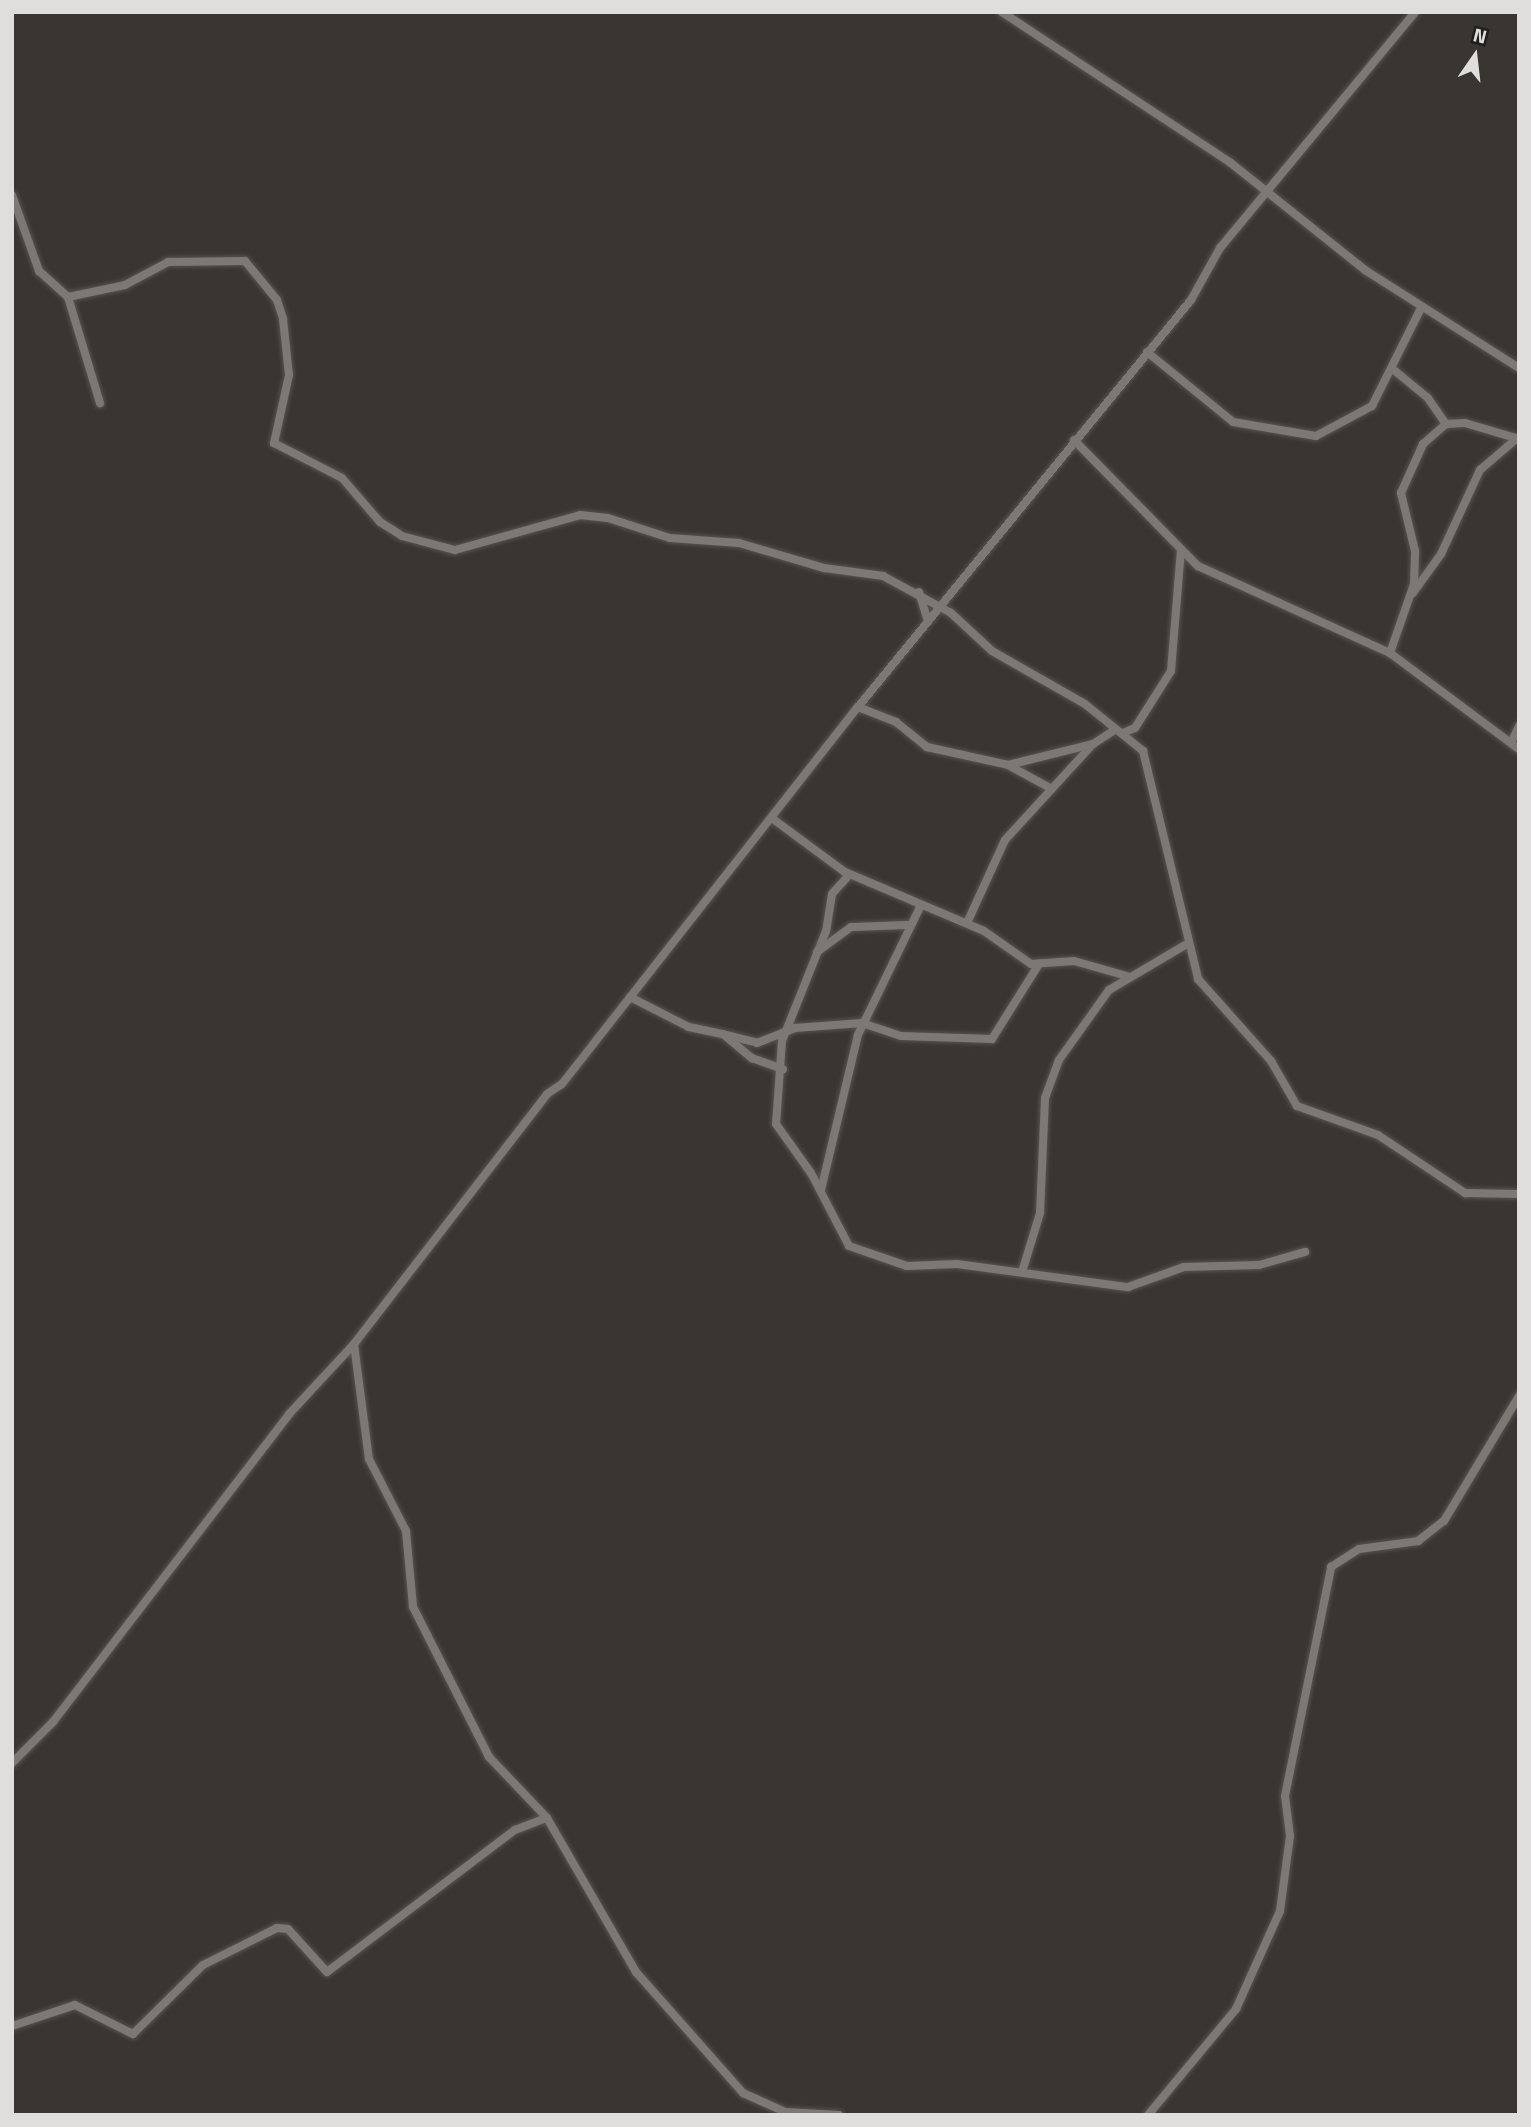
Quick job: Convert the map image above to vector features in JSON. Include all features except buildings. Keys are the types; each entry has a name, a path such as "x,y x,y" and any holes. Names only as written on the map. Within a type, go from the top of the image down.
{"street":[{"path":"1002,12 1231,163 1268,196 1421,308 1519,368"},
{"path":"12,1763 52,1722 343,1353 354,1344 773,819 858,707 1074,440 1195,296 1220,248 1268,196 1415,12"},
{"path":"12,195 39,271 68,297 100,403"},
{"path":"68,297 125,285 169,262 245,261 277,300 283,319 289,375 274,443 342,478 387,528 415,541 472,548 580,515 670,538 739,542 824,568 883,576 919,592 940,606 992,651 1119,731 1143,751 1155,779 1185,945 1205,989 1271,1061 1297,1106 1378,1135 1465,1193 1519,1194"},
{"path":"1147,352 1233,422 1312,437 1365,412 1395,371 1421,308"},
{"path":"1395,371 1428,398 1446,424"},
{"path":"1390,653 1412,593 1415,551 1401,493 1423,444 1446,424 1472,424 1517,439"},
{"path":"1412,593 1441,554 1480,470 1517,439"},
{"path":"1074,440 1206,571 1390,653 1512,741 1519,749"},
{"path":"1008,765 1093,744 1119,731 1135,729 1171,671 1181,549"},
{"path":"919,592 928,622"},
{"path":"858,707 896,722 927,747 1008,765 1052,789"},
{"path":"1512,741 1519,726"},
{"path":"967,923 991,863 1093,744"},
{"path":"773,819 849,875 967,923 1039,964 1074,961 1127,976"},
{"path":"849,875 832,894 815,953 786,1031 777,1129 821,1190 839,1237 873,1258 1022,1272 1128,1287 1184,1267 1259,1265 1305,1252"},
{"path":"821,1190 862,1023 921,905"},
{"path":"815,953 851,927 909,925"},
{"path":"1022,1272 1041,1213 1047,1086 1088,1017 1127,976 1185,945"},
{"path":"629,997 669,1011 689,1027 757,1042 786,1031 862,1023 901,1036 992,1040 1039,964"},
{"path":"726,1035 752,1058 783,1069"},
{"path":"354,1344 354,1366 373,1474 392,1494 406,1531 413,1607 489,1757 547,1818 636,1972 743,2093 785,2112 839,2115"},
{"path":"343,1353 354,1366"},
{"path":"1148,2115 1236,2009 1280,1911 1290,1836 1284,1796 1331,1567 1359,1549 1418,1541 1444,1521 1519,1396"},
{"path":"12,2026 70,2005 134,2034 203,1965 277,1928 288,1929 327,1972 515,1830 547,1818"}]}
